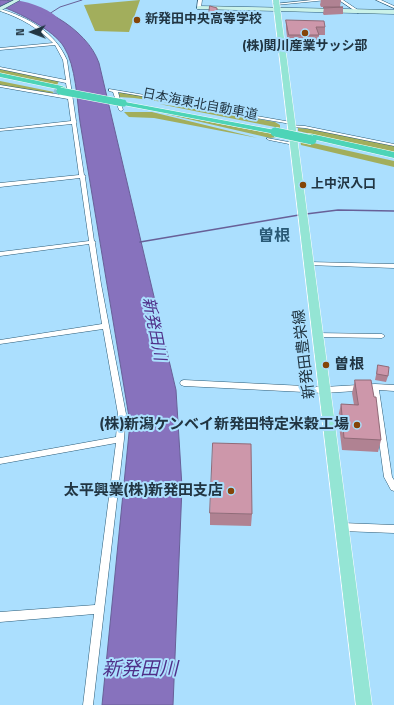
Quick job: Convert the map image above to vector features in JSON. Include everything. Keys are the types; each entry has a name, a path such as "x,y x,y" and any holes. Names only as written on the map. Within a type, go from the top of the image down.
{"highway":[{"name":"日本海東北自動車道","path":"0,75 60,88 122,104 274,135 311,138 394,155"},
{"name":"日本海東北自動車道","path":"0,84 60,88"},
{"name":"日本海東北自動車道","path":"311,138 394,159"}],"main road":[{"path":"0,9 18,0"},
{"path":"199,8 277,5 359,12 394,12"},
{"name":"新発田豊栄線","path":"277,5 288,124 294,144 364,705"}],"street":[{"path":"199,8 200,0"},
{"path":"277,5 324,0"},
{"path":"341,0 359,12"},
{"path":"378,0 394,7"},
{"path":"0,9 25,20 41,30 56,44 65,59 60,88"},
{"path":"0,49 56,44"},
{"path":"0,68 60,88 70,98 75,122 92,242 122,414 88,705"},
{"path":"60,88 70,98"},
{"path":"122,104 113,91 129,92 188,102 394,145"},
{"path":"0,130 75,122"},
{"path":"274,135 281,136 288,124"},
{"path":"274,135 294,144"},
{"path":"0,185 82,176"},
{"path":"0,254 92,242"},
{"path":"309,264 394,266"},
{"path":"0,342 106,326"},
{"path":"317,335 382,336"},
{"path":"184,383 324,390 375,387 394,388"},
{"path":"375,387 388,476 394,488"},
{"path":"0,461 120,439"},
{"path":"342,527 394,529"},
{"path":"0,616 100,609"}],"green space":[{"path":"140,0 129,32 95,31 84,5"},
{"path":"0,69 59,81 57,85 51,84 0,73"},
{"path":"0,81 54,92 51,94 0,85"},
{"path":"117,93 129,93 237,112 119,97"},
{"path":"159,104 225,113 275,122 280,125 280,128"},
{"path":"124,112 152,112 258,138 154,118 129,117"},
{"path":"162,113 279,135 277,137 270,138"},
{"path":"298,128 312,129 394,146 394,153 298,131"},
{"path":"300,140 394,161 394,167 301,145"}],"water":[{"name":"新発田川","path":"0,0 14,1 29,5 58,18 84,38 93,50 99,63 176,390 182,487 173,705 102,705 130,423 80,122 74,74 71,64 64,47 52,34 26,17 0,6"}],"building":[{"path":"210,6 217,8 217,14 209,14"},
{"path":"286,20 324,21 325,27 316,27 319,35 289,35"},
{"path":"378,365 389,367 388,376 377,374"},
{"name":"(株)新潟ケンベイ新発田特定米穀工場","path":"355,380 371,380 374,397 376,397 381,440 344,438 341,404 358,405"},
{"name":"太平興業(株)新発田支店","path":"213,443 251,444 252,514 210,513"}],"waterway":[{"name":"新発田川","path":"12,0 32,6 55,18"},
{"path":"49,14 60,7 82,0"},
{"path":"306,214 338,210 394,211"},
{"path":"140,242 299,215"}],"tunnel":[{"path":"55,93 59,85"}],"place":[{"name":"新発田中央高等学校","path":"137,20"},
{"name":"(株)関川産業サッシ部","path":"305,33"},
{"name":"上中沢入口","path":"303,185"},
{"name":"曽根","path":"326,365"},
{"name":"(株)新潟ケンベイ新発田特定米穀工場","path":"357,425"},
{"name":"太平興業(株)新発田支店","path":"231,491"}],"district":[{"name":"曽根","path":"274,237"}]}
